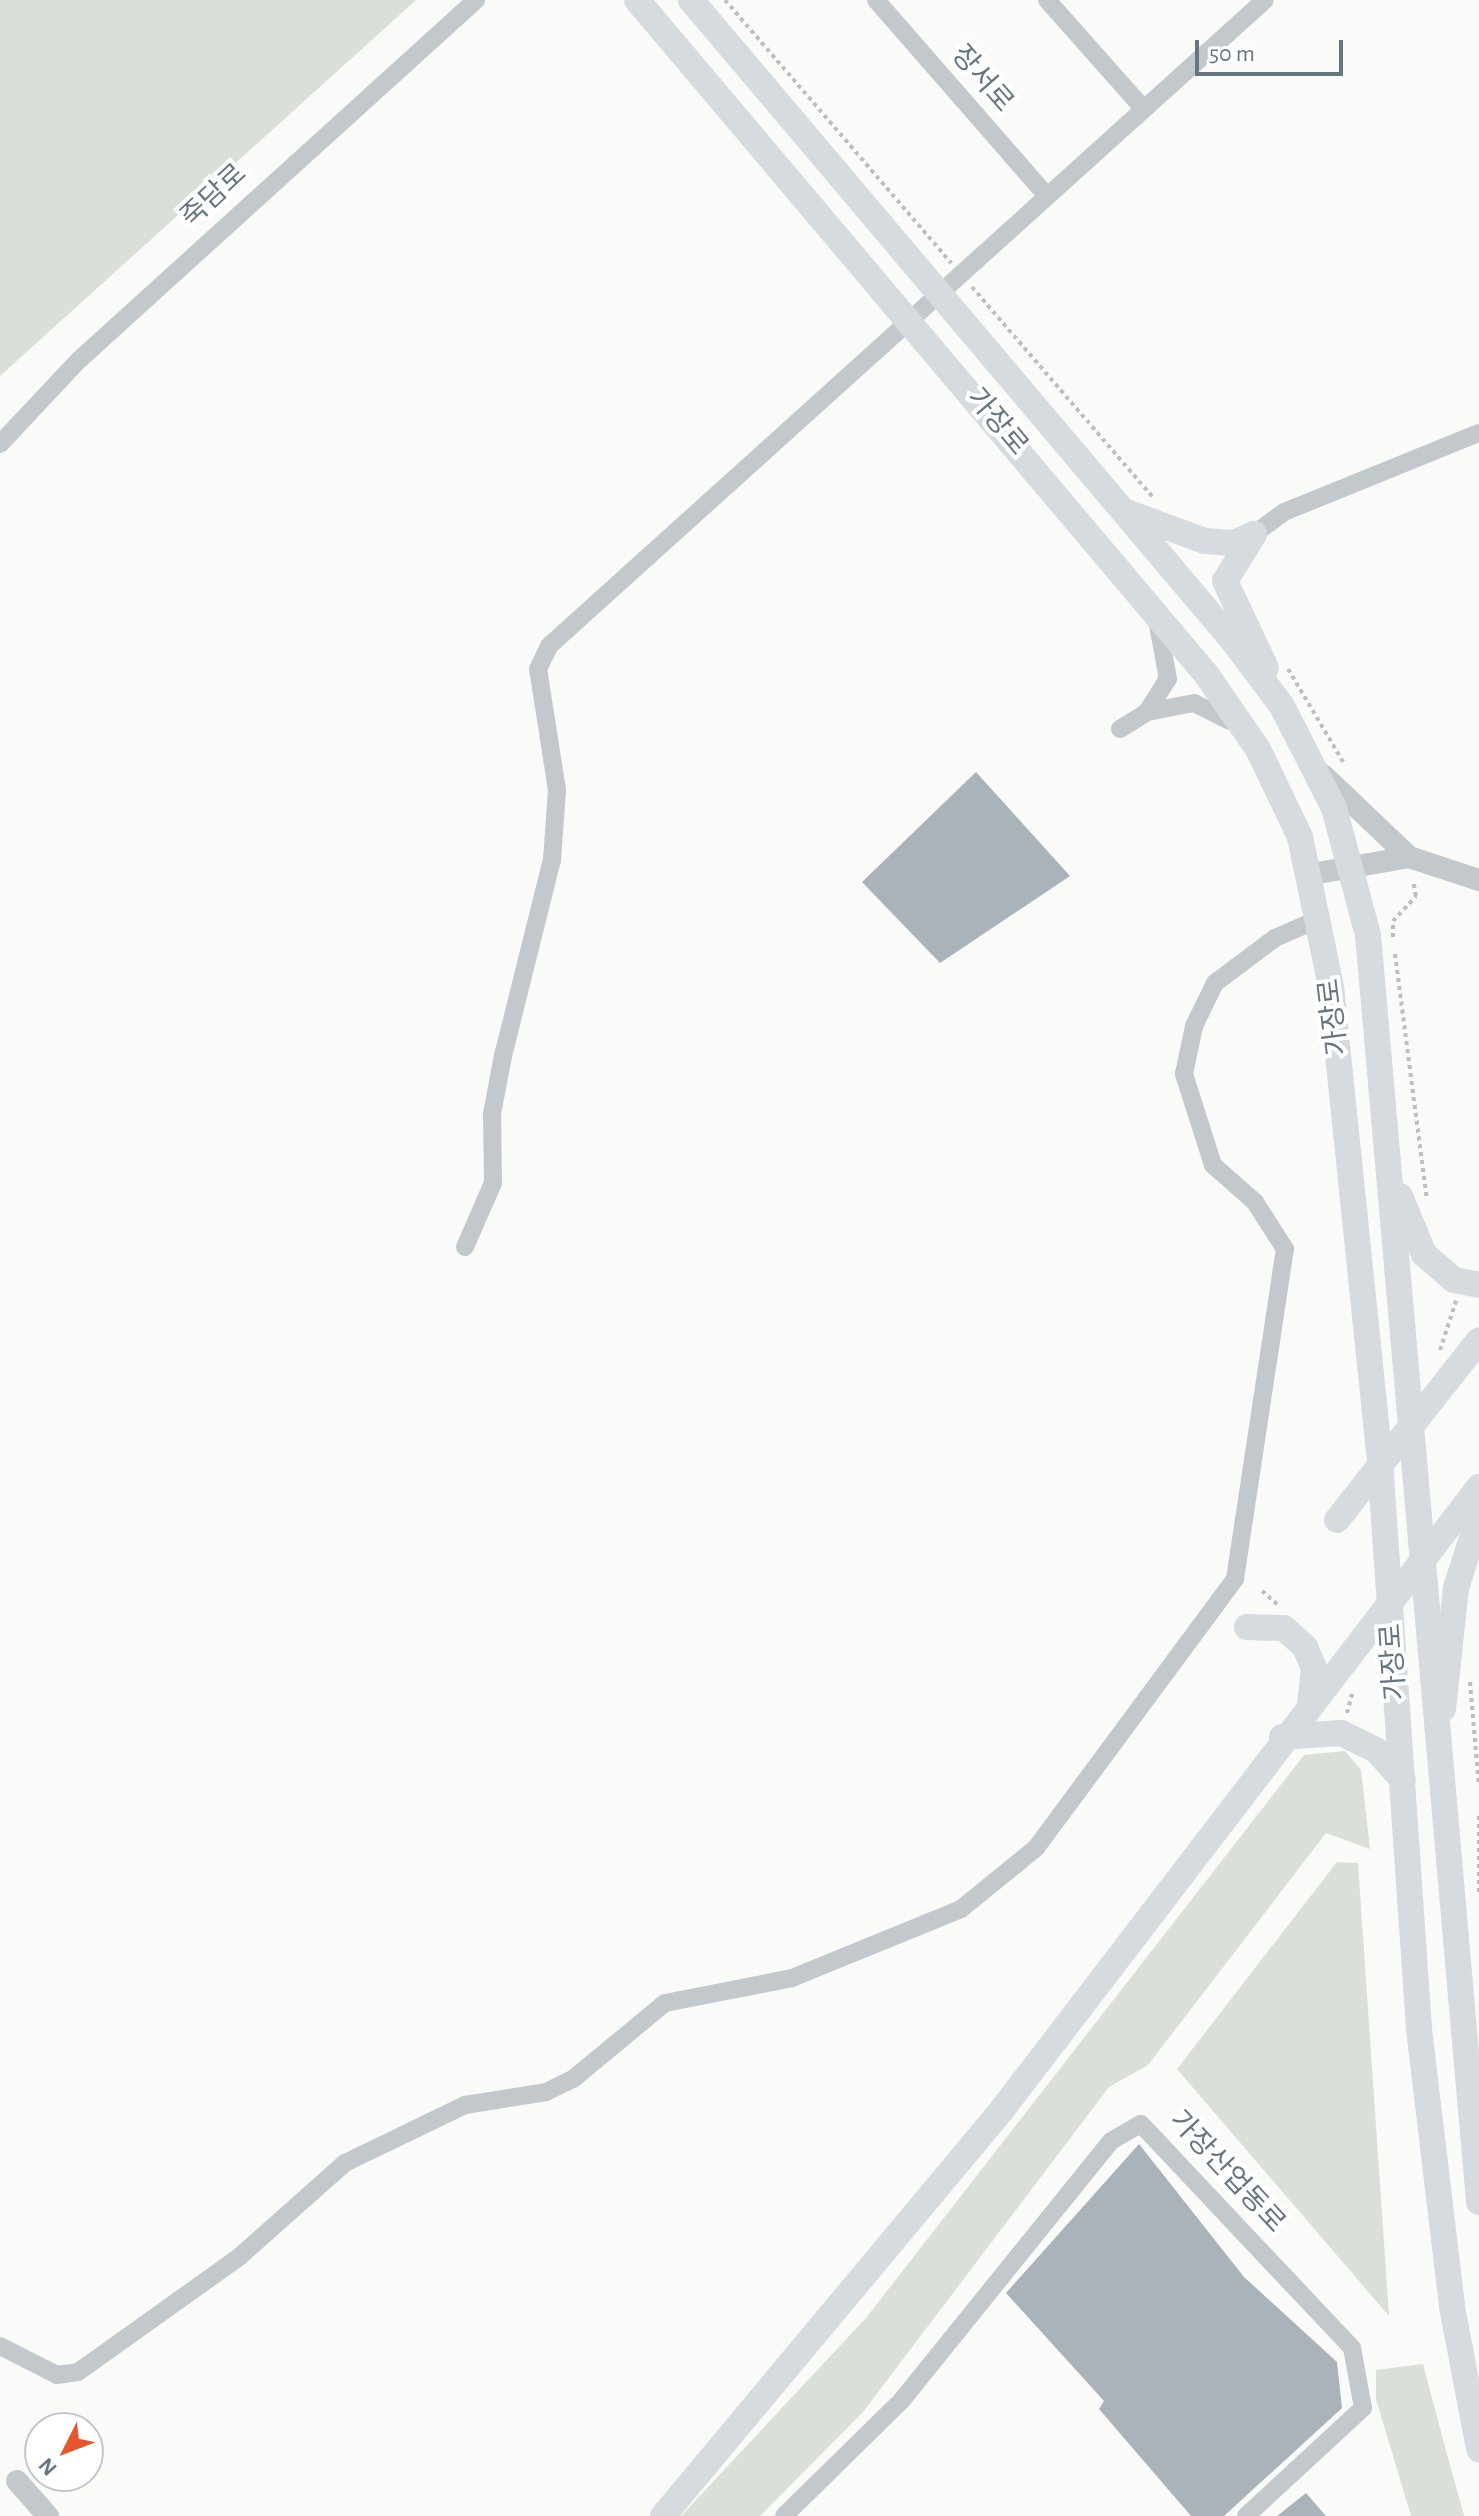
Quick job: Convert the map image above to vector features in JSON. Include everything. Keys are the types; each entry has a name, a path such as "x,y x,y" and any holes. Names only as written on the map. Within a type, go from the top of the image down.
{"main road":[{"name":"가장로","path":"637,0 913,321 1154,611 1258,749 1312,874 1321,918 1380,1461 1419,2029 1452,2307 1479,2449"},
{"name":"가장로","path":"691,0 1126,512 1282,706 1318,770 1353,865 1368,935 1417,1556 1479,2202"},
{"path":"1126,512 1188,538 1234,543 1254,534"},
{"path":"1254,534 1225,581 1282,706"},
{"path":"1384,1110 1409,1225 1424,1254 1471,1283"},
{"path":"1417,1556 1384,1519 1359,1512 1337,1520 1380,1461 1479,1340"},
{"path":"663,2516 1001,2111 1282,1737 1390,1604 1417,1556 1479,1487"},
{"path":"1437,1776 1456,1588 1479,1516"},
{"path":"1247,1627 1284,1628 1305,1647 1314,1668 1310,1704"},
{"path":"1282,1737 1341,1733 1376,1750 1403,1780"}],"street":[{"name":"죽담로","path":"0,444 79,360 476,0"},
{"name":"장서로","path":"876,0 1045,194"},
{"path":"1047,0 1142,107"},
{"path":"465,1247 493,1183 492,1114 503,1056 552,860 557,790 538,669 549,646 913,321 1045,194 1265,0"},
{"path":"1254,534 1284,512 1479,433"},
{"path":"1147,712 1168,679 1154,611"},
{"path":"1120,729 1147,712 1194,703 1214,708 1258,749"},
{"path":"1318,770 1409,857 1479,880"},
{"path":"1312,874 1409,857"},
{"path":"0,2346 57,2375 78,2372 238,2258 345,2163 465,2105 546,2092 573,2079 665,2003 792,1978 961,1909 1036,1848 1235,1579 1285,1249 1255,1202 1213,1165 1184,1074 1194,1026 1215,983 1275,938 1321,918"},
{"name":"가장산업동로","path":"784,2516 902,2400 1111,2141 1141,2124 1352,2348 1363,2408 1246,2516"},
{"path":"17,2481 48,2516"}],"path":[{"path":"725,0 1157,502"},
{"path":"1284,661 1351,775"},
{"path":"1416,896 1393,921 1393,940 1429,1209"},
{"path":"1440,1351 1471,1283"},
{"path":"1469,1676 1479,1786"},
{"path":"1479,1816 1479,1896"}],"shaded area":[{"path":"0,0 416,0 0,376"},
{"path":"1345,1751 1361,1770 1370,1849 1326,1833 1148,2065 1109,2087 863,2412 760,2516 681,2516 866,2318 1304,1755"},
{"path":"1337,1862 1358,1863 1389,2316 1177,2069"},
{"path":"1423,2364 1464,2516 1411,2516 1376,2399 1376,2370"}],"building":[{"path":"976,772 1070,876 940,963 862,882"},
{"path":"1139,2144 1244,2277 1337,2362 1342,2408 1224,2516 1191,2516 1099,2409 1104,2401 1006,2293"},
{"path":"1306,2493 1326,2516 1277,2516"}]}
